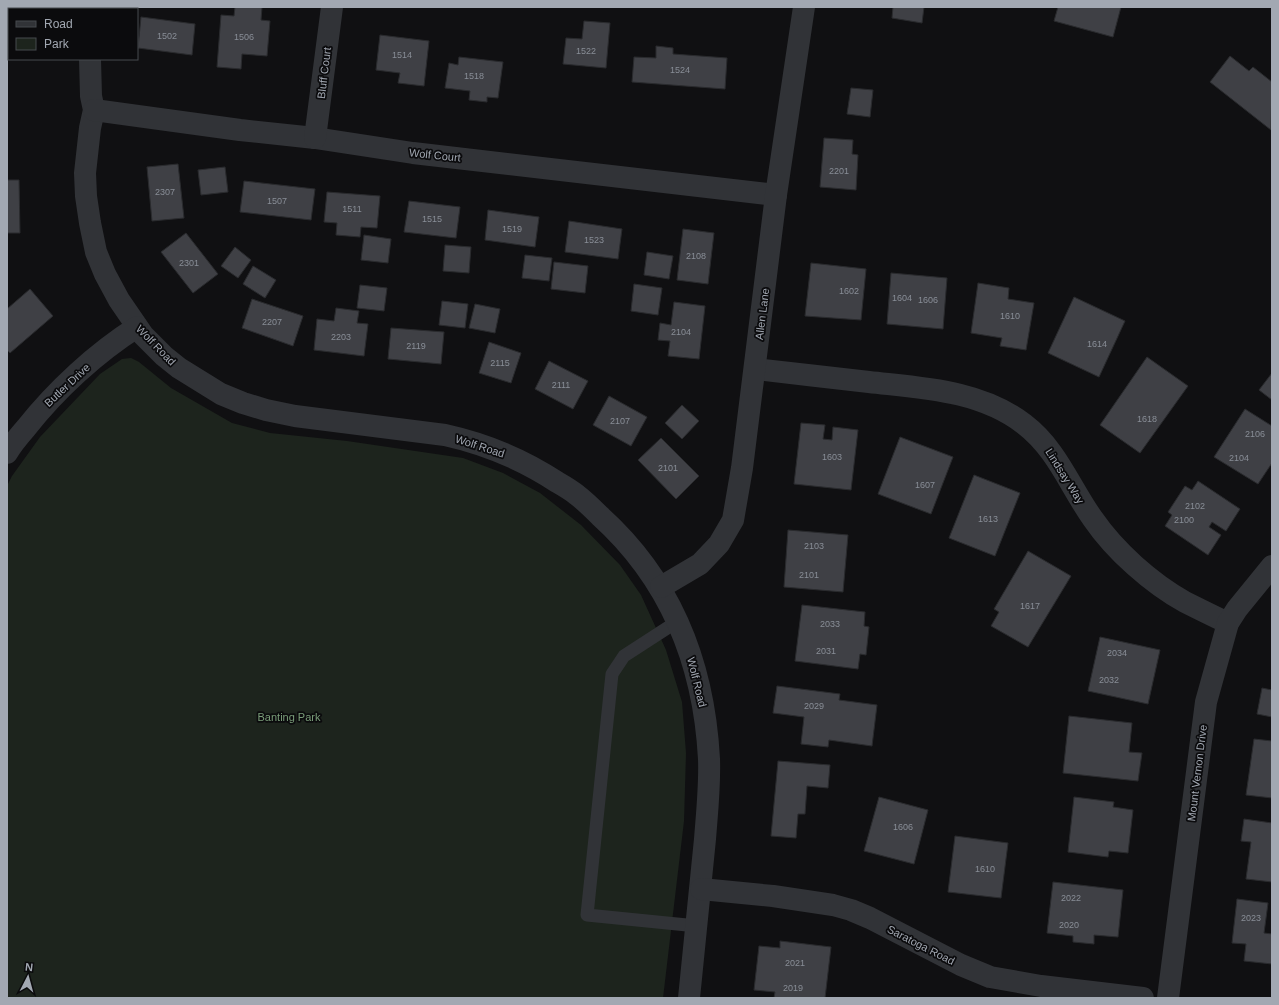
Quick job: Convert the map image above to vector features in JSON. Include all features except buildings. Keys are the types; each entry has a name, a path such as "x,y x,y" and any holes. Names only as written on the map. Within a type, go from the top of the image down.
{"street":[{"name":"Bluff Court","path":"315,138 332,7"},
{"name":"Allen Lane","path":"661,588 700,564 719,544 733,520 742,468 776,195 804,7"},
{"name":"Wolf Road","path":"90,60 91,96 94,110 90,128 85,173 86,196 96,252 105,274 119,300 143,335 164,356 179,368 221,394 266,410 294,416 445,435 468,440 492,448 535,467 576,494 613,527 646,566 661,588 678,621 696,668 705,712 709,760 709,784 701,889 689,998"},
{"name":"Wolf Court","path":"94,110 240,130 315,138 413,153 776,195"},
{"name":"Butler Drive","path":"7,453 40,410 119,338 137,327"},
{"name":"Lindsay Way","path":"755,369 923,388 989,403 999,408 1025,425 1050,450 1079,499 1115,547 1157,584 1184,601 1228,623"},
{"name":"Mount Vernon Drive","path":"1168,998 1206,702 1228,623 1237,609 1272,566"},
{"name":"Saratoga Road","path":"701,889 773,896 826,904 851,910 870,918 961,965 990,977 1041,986 1143,998"}],"lane":[{"path":"678,621 624,656 612,674 587,915 697,926"}],"green space":[{"name":"Banting Park","path":"131,358 139,362 171,388 232,423 270,433 347,441 463,458 503,473 540,493 581,525 620,565 641,595 666,650 682,702 686,753 684,821 663,998 7,998 7,486 12,476 40,437 100,374 122,359"}]}
